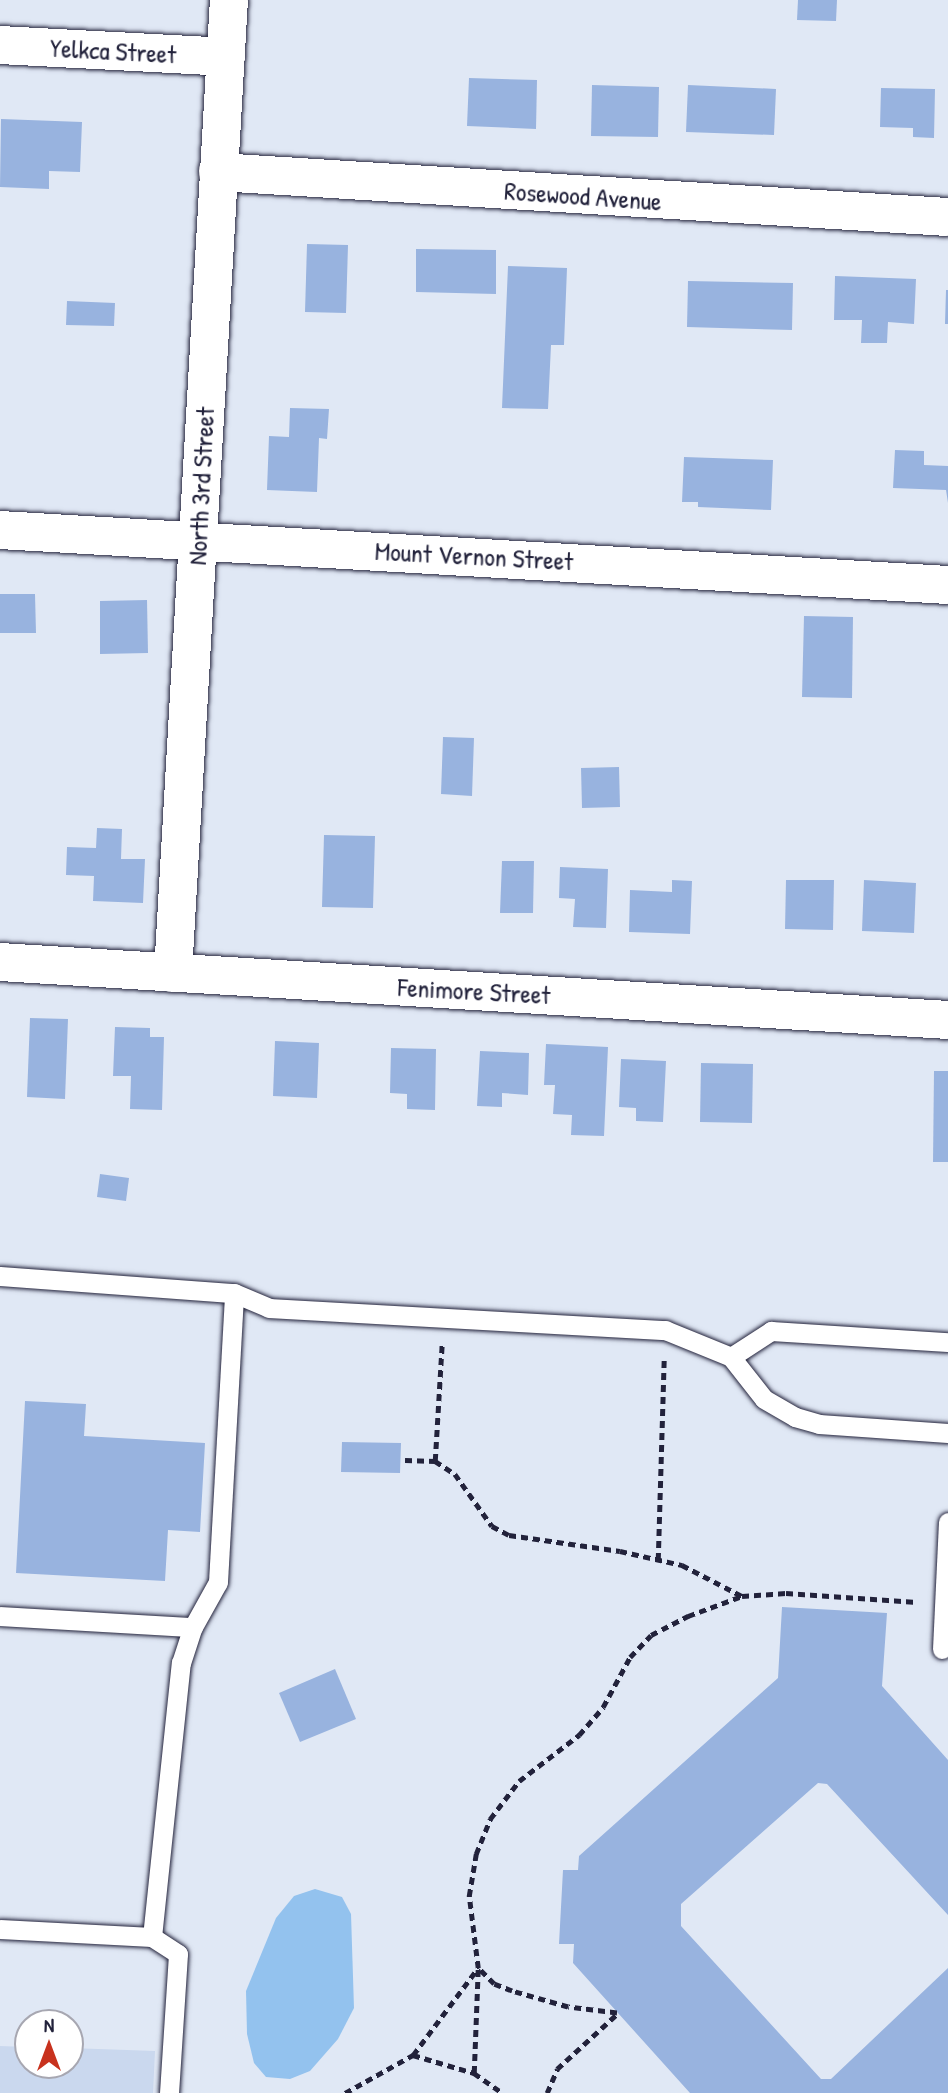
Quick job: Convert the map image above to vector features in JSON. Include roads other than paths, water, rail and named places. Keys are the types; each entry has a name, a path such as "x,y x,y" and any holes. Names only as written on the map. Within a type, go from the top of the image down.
{"street":[{"name":"North 3rd Street","path":"173,973 229,0"},
{"name":"Yelkca Street","path":"0,46 226,57"},
{"name":"Rosewood Avenue","path":"218,172 948,217"},
{"name":"Mount Vernon Street","path":"0,530 948,585"},
{"name":"Fenimore Street","path":"0,962 948,1020"}],"lane":[{"path":"0,1276 234,1293 269,1308 665,1330 731,1357 764,1399 795,1417 819,1424 948,1433"},
{"path":"152,1937 181,1663 193,1627 218,1582 234,1293"},
{"path":"731,1357 771,1331 948,1342"},
{"path":"942,1649 948,1522"},
{"path":"0,1616 193,1627"},
{"path":"0,1929 152,1937 178,1954 169,2093"}],"water":[{"path":"315,1889 342,1897 351,1914 354,2008 338,2039 310,2071 290,2079 266,2077 254,2063 247,2034 246,1991 276,1918 294,1896"}]}
